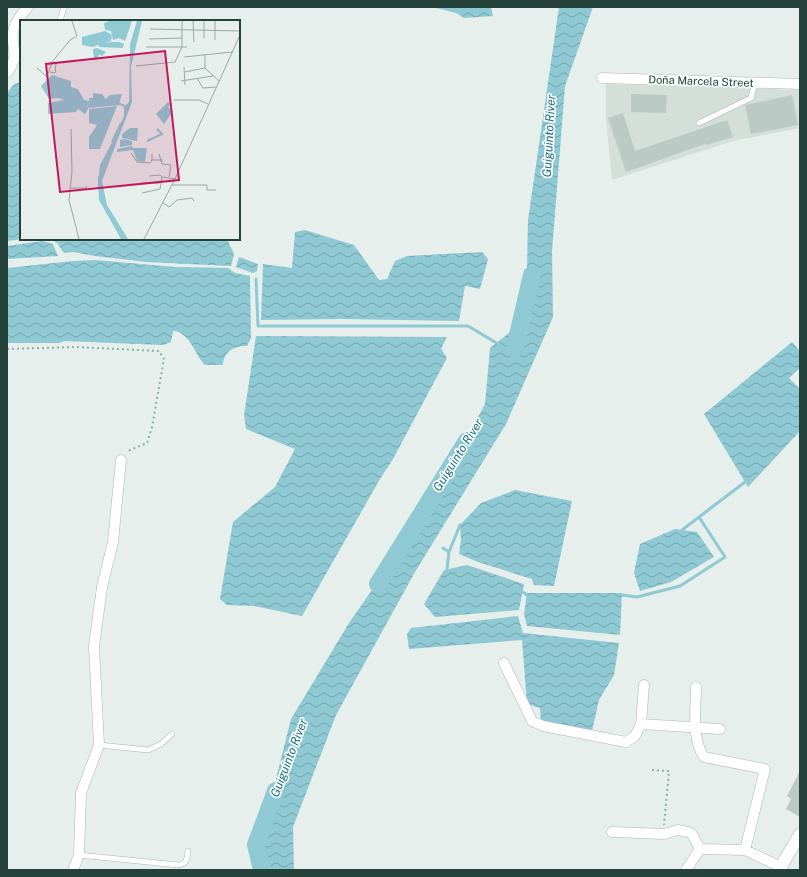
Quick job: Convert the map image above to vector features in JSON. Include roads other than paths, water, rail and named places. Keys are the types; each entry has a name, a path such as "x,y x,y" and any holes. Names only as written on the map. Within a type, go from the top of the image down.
{"main road":[{"path":"780,869 800,834"}],"street":[{"path":"7,73 18,59 13,38 15,25 28,7"},
{"name":"Doña Marcela Street","path":"602,78 800,84"},
{"path":"73,870 79,855 81,793 98,745 94,646 102,587 113,542 121,460"},
{"path":"504,663 532,721 542,726 626,742 636,736 641,724 644,685"},
{"path":"696,686 695,729 701,752 704,757 766,769 745,850"},
{"path":"641,724 695,729 720,729"},
{"path":"612,832 664,834 678,830 692,834 700,849"},
{"path":"700,849 745,850 780,869"},
{"path":"686,870 700,849"}],"lane":[{"path":"60,20 64,7"},
{"path":"699,123 751,98 755,83"},
{"path":"98,745 148,750 161,744 172,734"},
{"path":"79,855 183,865 186,861 188,851"}],"water":[{"path":"432,7 491,7 493,16 464,18 456,13"},
{"path":"559,7 593,7 565,86 552,251 553,317 506,424 415,572 336,715 293,827 294,870 257,870 260,843 291,719 349,623 431,505 485,404 490,348 526,319 528,220"},
{"path":"20,82 20,239 7,241 7,93 14,84"},
{"path":"305,230 354,245 379,280 387,279 395,261 407,256 482,252 488,259 480,289 465,286 459,321 342,319 261,320 263,264 292,268 295,232"},
{"path":"52,240 227,240 234,254 231,266 146,262 73,252 64,253 57,243"},
{"path":"42,241 53,244 58,256 7,259 7,246"},
{"path":"239,257 258,264 257,271 253,273 236,267"},
{"path":"95,260 175,267 228,268 235,273 250,276 251,338 247,346 230,350 225,356 223,365 205,365 188,339 179,332 173,331 171,342 163,345 64,341 60,343 7,343 7,268"},
{"path":"256,336 447,337 441,349 447,358 393,459 380,479 302,616 254,606 227,605 220,599 233,522 275,487 295,449 246,429 244,415"},
{"path":"792,342 800,351 800,368 789,378 800,389 800,431 748,487 704,414"},
{"path":"515,490 572,501 554,586 534,585 532,579 478,562 459,554 461,540 460,525 481,503"},
{"path":"675,529 697,532 714,557 671,582 640,591 634,573 640,544"},
{"path":"467,565 524,584 519,610 435,617 424,604 444,570"},
{"path":"527,593 622,593 620,635 527,626 524,614"},
{"path":"518,616 523,633 619,643 614,675 599,700 592,731 541,722 540,708 527,704 522,640 409,649 407,634 411,628"}],"waterway":[{"name":"Guiguinto River","path":"515,348 532,275"},
{"path":"256,279 258,326 468,326 500,345"},
{"name":"Guiguinto River","path":"378,584 467,441"},
{"path":"682,530 745,482"},
{"path":"622,595 637,597 680,586 725,557 699,517"},
{"path":"447,569 449,552 460,525"},
{"path":"443,548 449,552"},
{"path":"523,592 527,595"},
{"name":"Guiguinto River","path":"262,870 256,845 276,791"}]}
